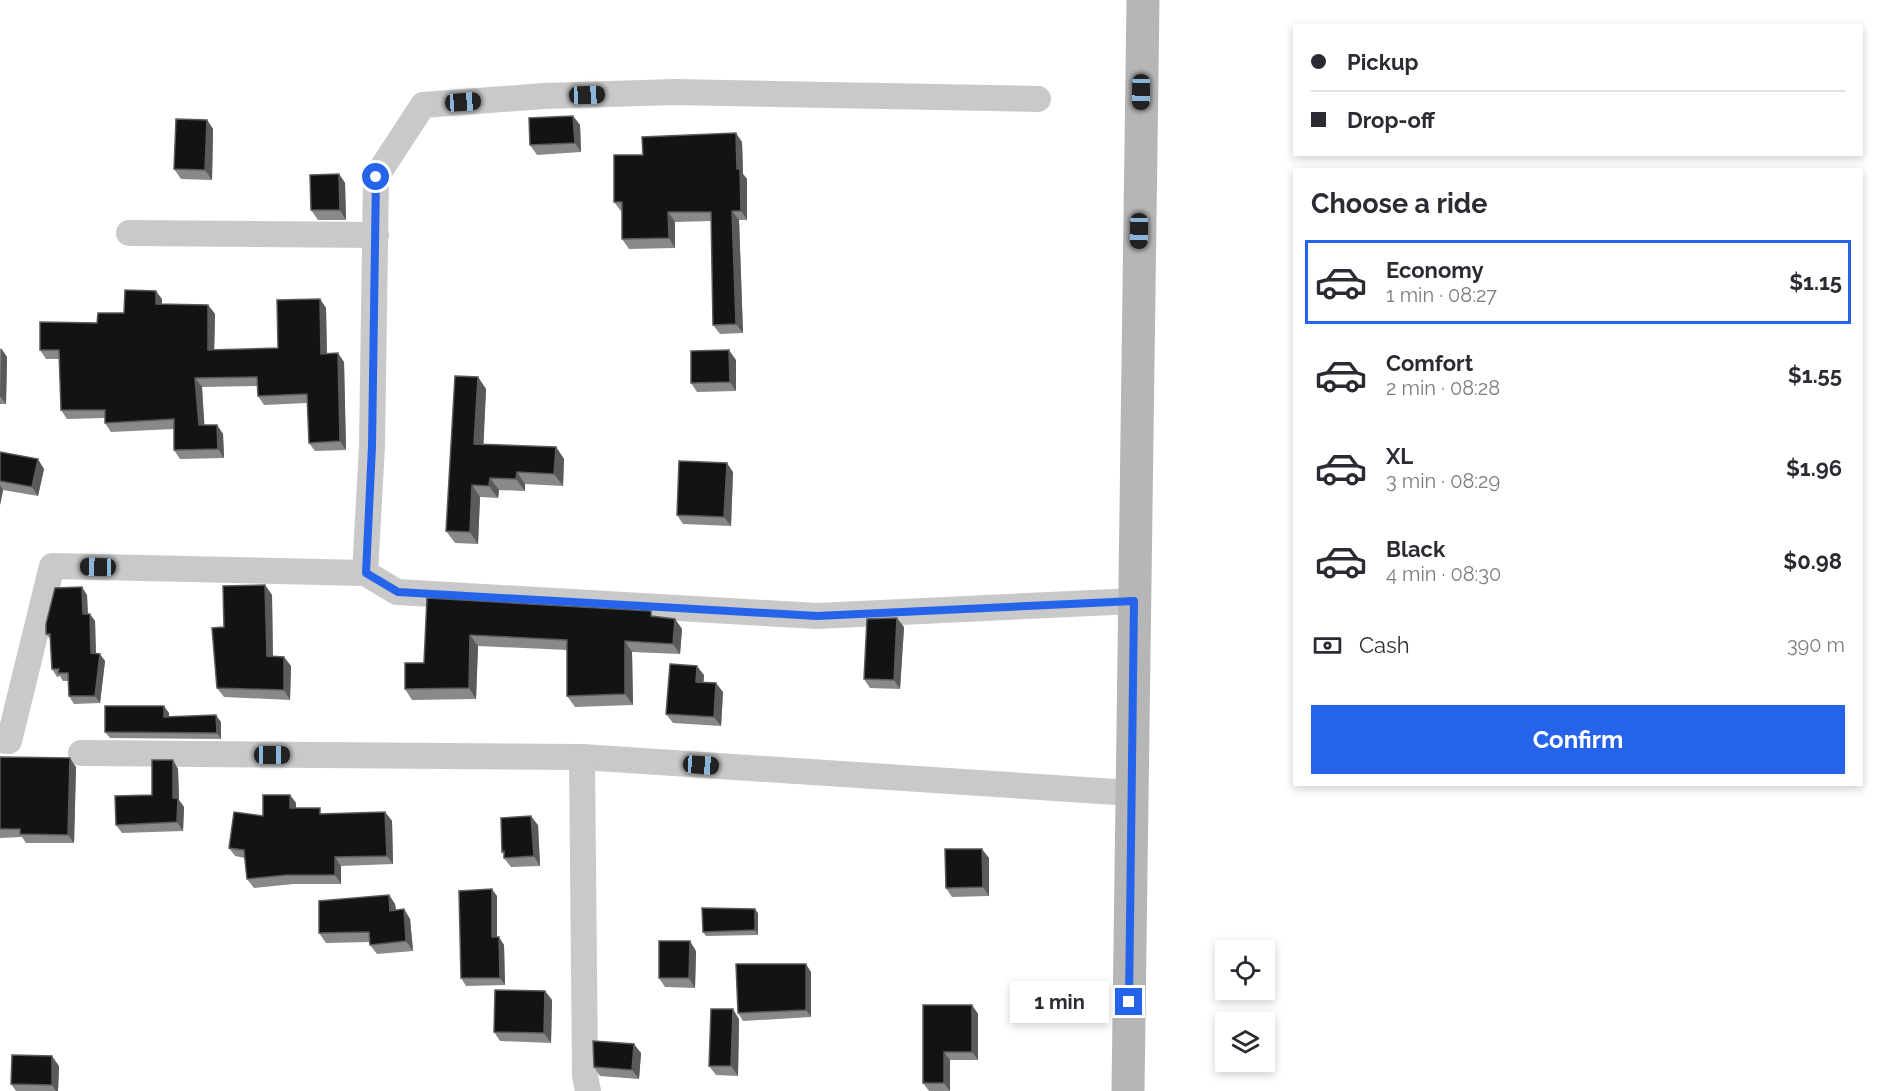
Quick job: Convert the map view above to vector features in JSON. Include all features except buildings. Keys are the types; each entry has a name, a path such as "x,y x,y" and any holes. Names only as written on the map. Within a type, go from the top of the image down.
{"street":[{"path":"1128,1091 1143,0"},
{"path":"366,573 372,446 376,177 423,105 544,96 674,92 1038,99"},
{"path":"129,233 376,235"},
{"path":"0,740 9,741 52,566 366,573 398,592 817,616 1134,601"},
{"path":"81,753 582,757 1131,794"},
{"path":"582,757 585,1076 588,1091"}],"route":[{"path":"376,177 372,446 366,573 398,592 817,616 1134,601 1129,1002"}]}
